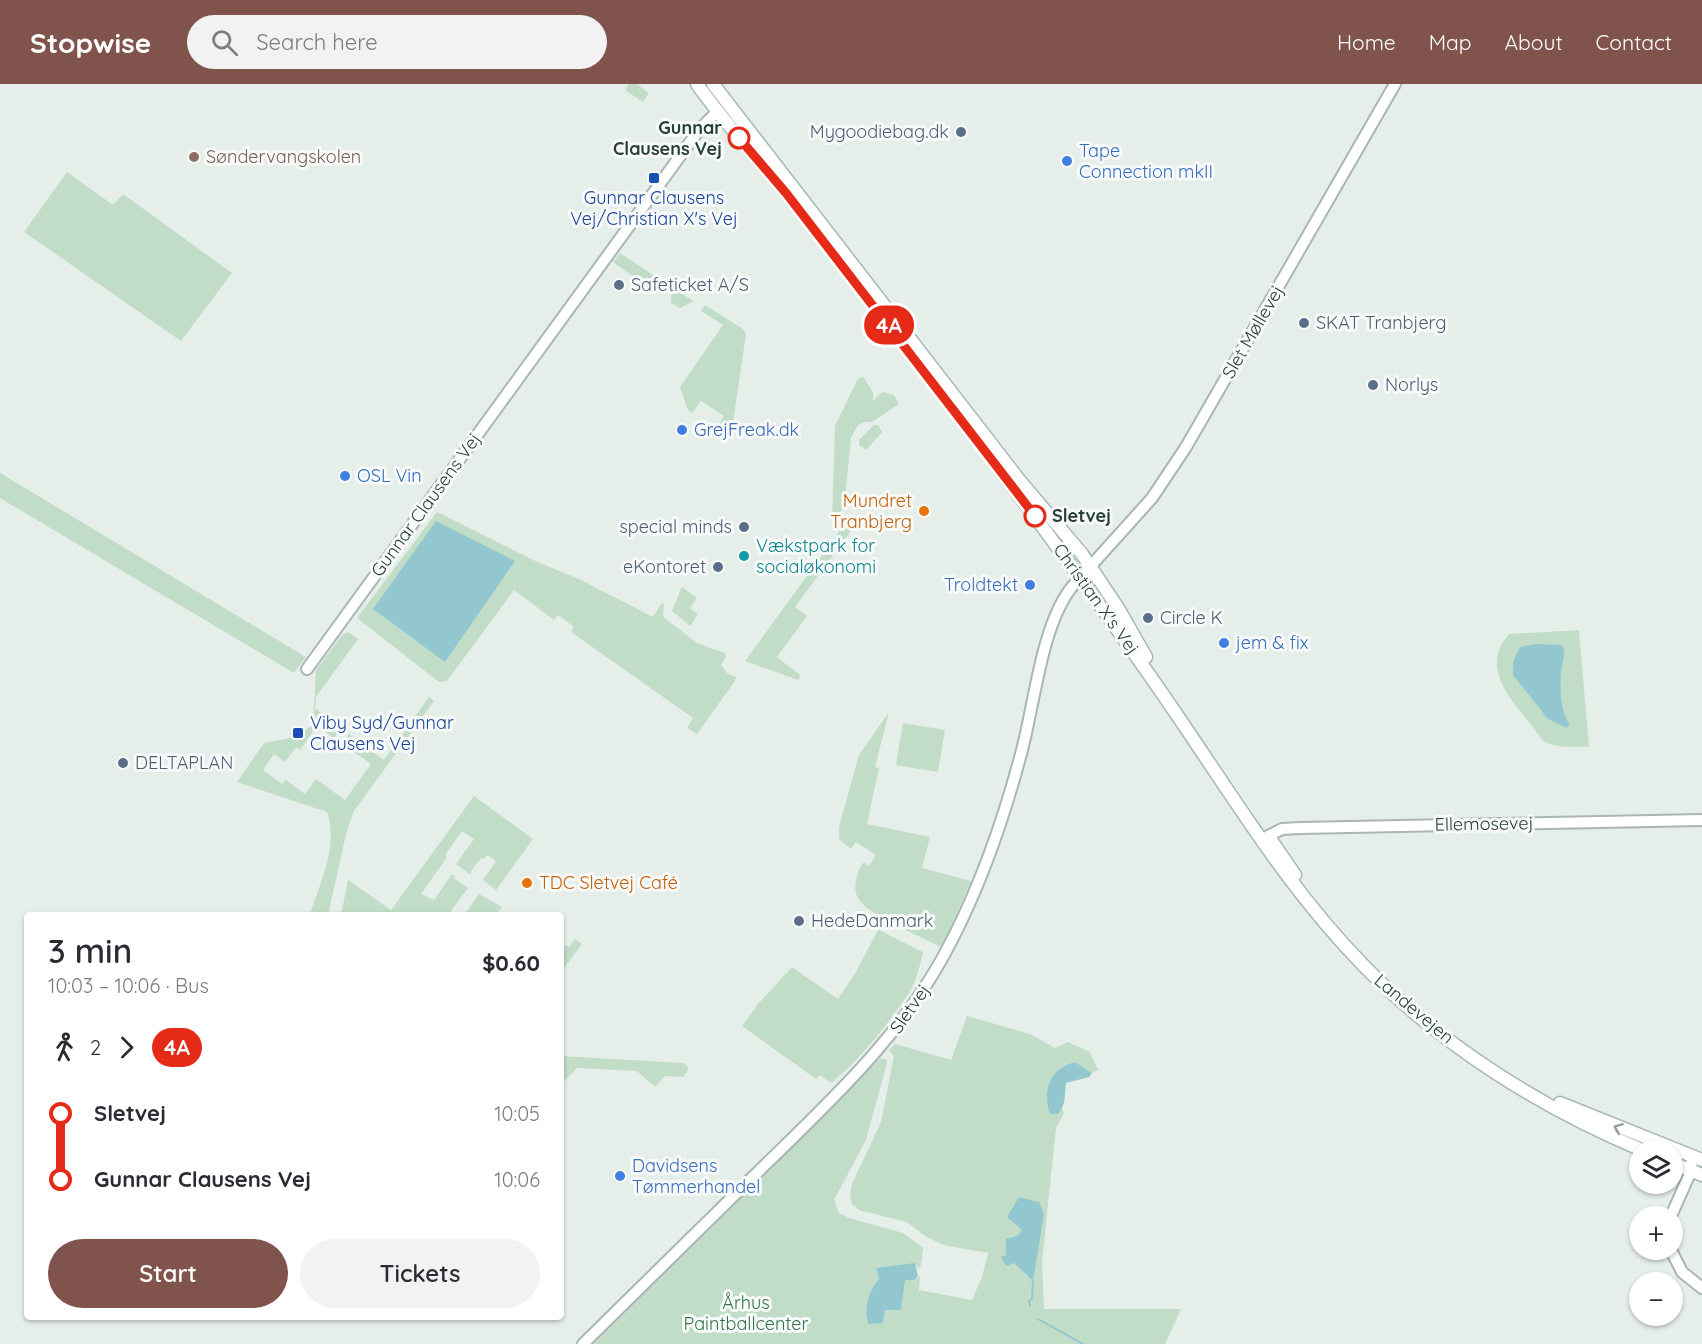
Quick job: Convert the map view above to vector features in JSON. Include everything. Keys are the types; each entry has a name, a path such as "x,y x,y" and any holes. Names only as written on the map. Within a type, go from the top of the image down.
{"main road":[{"name":"Christian X's Vej","path":"697,84 717,112 786,193 1081,577 1265,838"},
{"name":"Christian X's Vej","path":"716,88 1020,481 1091,566 1151,664 1265,838"},
{"path":"716,88 720,103 717,112 727,114 793,187"},
{"name":"Landevejen","path":"1265,838 1332,931 1367,969 1409,1008 1460,1048 1505,1077 1575,1119 1629,1144"},
{"name":"Landevejen","path":"1505,1077 1600,1120 1697,1158"}],"street":[{"name":"Slet Møllevej","path":"1081,577 1152,498 1186,447 1395,84"},
{"name":"Gunnar Clausens Vej","path":"308,669 699,130 717,112"},
{"name":"Sletvej","path":"583,1344 840,1092 881,1048 924,990 953,938 996,834 1020,754 1050,628 1060,603 1081,577"},
{"name":"Ellemosevej","path":"1265,838 1282,829 1300,828 1702,820"},
{"path":"1675,1206 1679,1194 1680,1178 1697,1158"},
{"path":"1676,1260 1682,1272 1702,1288"}],"green space":[{"path":"629,84 637,84 649,93 643,102 625,90"},
{"path":"67,172 113,205 123,194 232,273 181,341 24,232"},
{"path":"620,253 665,283 658,292 656,293 613,262"},
{"path":"672,287 694,301 680,308 671,303"},
{"path":"705,305 743,329 746,334 732,429 727,434 716,429 724,416 701,401 692,413 688,410 680,387 723,325 701,311"},
{"path":"863,377 873,392 873,401 882,392 894,395 899,404 872,422 858,425 851,438 844,507 832,523 835,426 858,379"},
{"path":"874,425 878,425 882,432 866,450 859,445 859,440"},
{"path":"0,473 306,657 294,673 0,498"},
{"path":"437,512 653,617 662,603 664,604 663,616 667,620 697,643 725,653 726,656 721,665 728,674 736,677 735,681 697,734 687,728 693,718 571,632 574,627 558,615 554,620 514,590 447,681 439,682 357,618"},
{"path":"849,522 856,524 795,607 807,616 777,657 801,676 798,680 745,661 844,525"},
{"path":"682,587 697,598 690,608 698,614 690,626 672,611"},
{"path":"1579,630 1589,747 1552,745 1542,740 1505,689 1499,676 1497,662 1500,648 1509,634"},
{"path":"348,632 358,639 316,697 315,708 341,729 334,738 317,726 300,750 296,747 285,762 274,754 263,770 282,784 286,780 305,794 316,779 345,800 371,764 342,743 349,734 384,760 429,697 434,701 354,811 347,830 329,912 311,912 330,851 330,825 327,812 237,782 264,743 295,737 313,725 316,670 342,635"},
{"path":"889,712 875,767 879,768 867,824 930,837 922,868 971,881 943,945 939,946 895,925 864,905 856,894 856,880 864,862 869,866 876,855 856,842 851,849 839,839 839,827 859,755"},
{"path":"903,723 945,730 938,772 896,765"},
{"path":"474,796 533,839 496,890 483,880 496,861 487,855 484,859 481,858 471,871 471,875 456,864 474,839 462,831 421,894 434,900 452,874 468,888 450,912 342,912 348,880 391,910"},
{"path":"479,894 502,907 498,912 466,912"},
{"path":"879,928 923,952 915,982 884,1027 851,1065 831,1083 820,1075 816,1079 742,1026 758,1004 792,967 838,999 856,972"},
{"path":"575,939 582,944 564,968 564,947 566,945 569,947"},
{"name":"Århus Paintballcenter","path":"967,1016 1030,1034 1055,1048 1068,1042 1090,1052 1098,1070 1092,1073 1075,1062 1070,1063 1060,1069 1049,1083 1058,1114 1062,1108 1064,1113 1056,1128 1042,1262 1044,1309 1181,1309 1165,1344 593,1344 881,1058 887,1060 886,1067 866,1140 834,1200 839,1213 903,1233 923,1248 921,1265 918,1269 915,1263 877,1273 879,1279 866,1312 868,1324 885,1310 905,1280 915,1280 920,1276 919,1290 972,1300 982,1277 988,1253 943,1245 925,1236 907,1222 859,1210 852,1204 850,1195 852,1184 881,1122 894,1056 889,1050 895,1044 951,1060","holes":["1019,1197 1039,1202 1044,1214 1027,1277 1021,1268 1006,1255 1012,1236 1018,1235 1022,1230"]},
{"path":"564,1056 683,1063 689,1068 683,1077 665,1076 655,1087 637,1071 577,1068 564,1082"}],"water":[{"path":"436,521 515,561 445,662 373,609"},
{"path":"1537,644 1561,645 1564,649 1561,692 1562,707 1570,724 1567,728 1548,719 1513,675 1513,662 1520,647"},
{"path":"1075,1062 1092,1073 1089,1077 1066,1083 1061,1110 1058,1114 1050,1114 1047,1097 1050,1081 1059,1069"},
{"path":"1019,1197 1039,1202 1044,1214 1033,1281 1014,1263 1006,1266 1001,1257 1006,1255 1006,1239 1018,1235 1022,1230 1007,1217"},
{"path":"915,1263 918,1276 915,1280 905,1280 901,1310 885,1310 883,1323 868,1324 866,1312 868,1300 879,1279 876,1268"}],"waterway":[{"path":"1030,1306 1033,1281"},
{"path":"1038,1319 1083,1344"}],"bus line":[{"name":"4A","path":"739,138 786,193 1035,516"}],"place":[{"name":"Mygoodiebag.dk","path":"961,132"},
{"name":"Gunnar Clausens Vej","path":"739,138"},
{"name":"Søndervangskolen","path":"194,157"},
{"name":"Tape Connection mkII","path":"1067,161"},
{"name":"Gunnar Clausens Vej/Christian X's Vej","path":"654,178"},
{"name":"Safeticket A/S","path":"619,285"},
{"name":"SKAT Tranbjerg","path":"1304,323"},
{"name":"Norlys","path":"1373,385"},
{"name":"GrejFreak.dk","path":"682,430"},
{"name":"OSL Vin","path":"345,476"},
{"name":"Mundret Tranbjerg","path":"924,511"},
{"name":"Sletvej","path":"1035,516"},
{"name":"special minds","path":"744,527"},
{"name":"Vækstpark for socialøkonomi","path":"744,556"},
{"name":"eKontoret","path":"718,567"},
{"name":"Troldtekt","path":"1030,585"},
{"name":"Circle K","path":"1148,618"},
{"name":"jem & fix","path":"1224,643"},
{"name":"Viby Syd/Gunnar Clausens Vej","path":"298,733"},
{"name":"DELTAPLAN","path":"123,763"},
{"name":"TDC Sletvej Café","path":"527,883"},
{"name":"HedeDanmark","path":"799,921"},
{"name":"Davidsens Tømmerhandel","path":"620,1176"}]}
